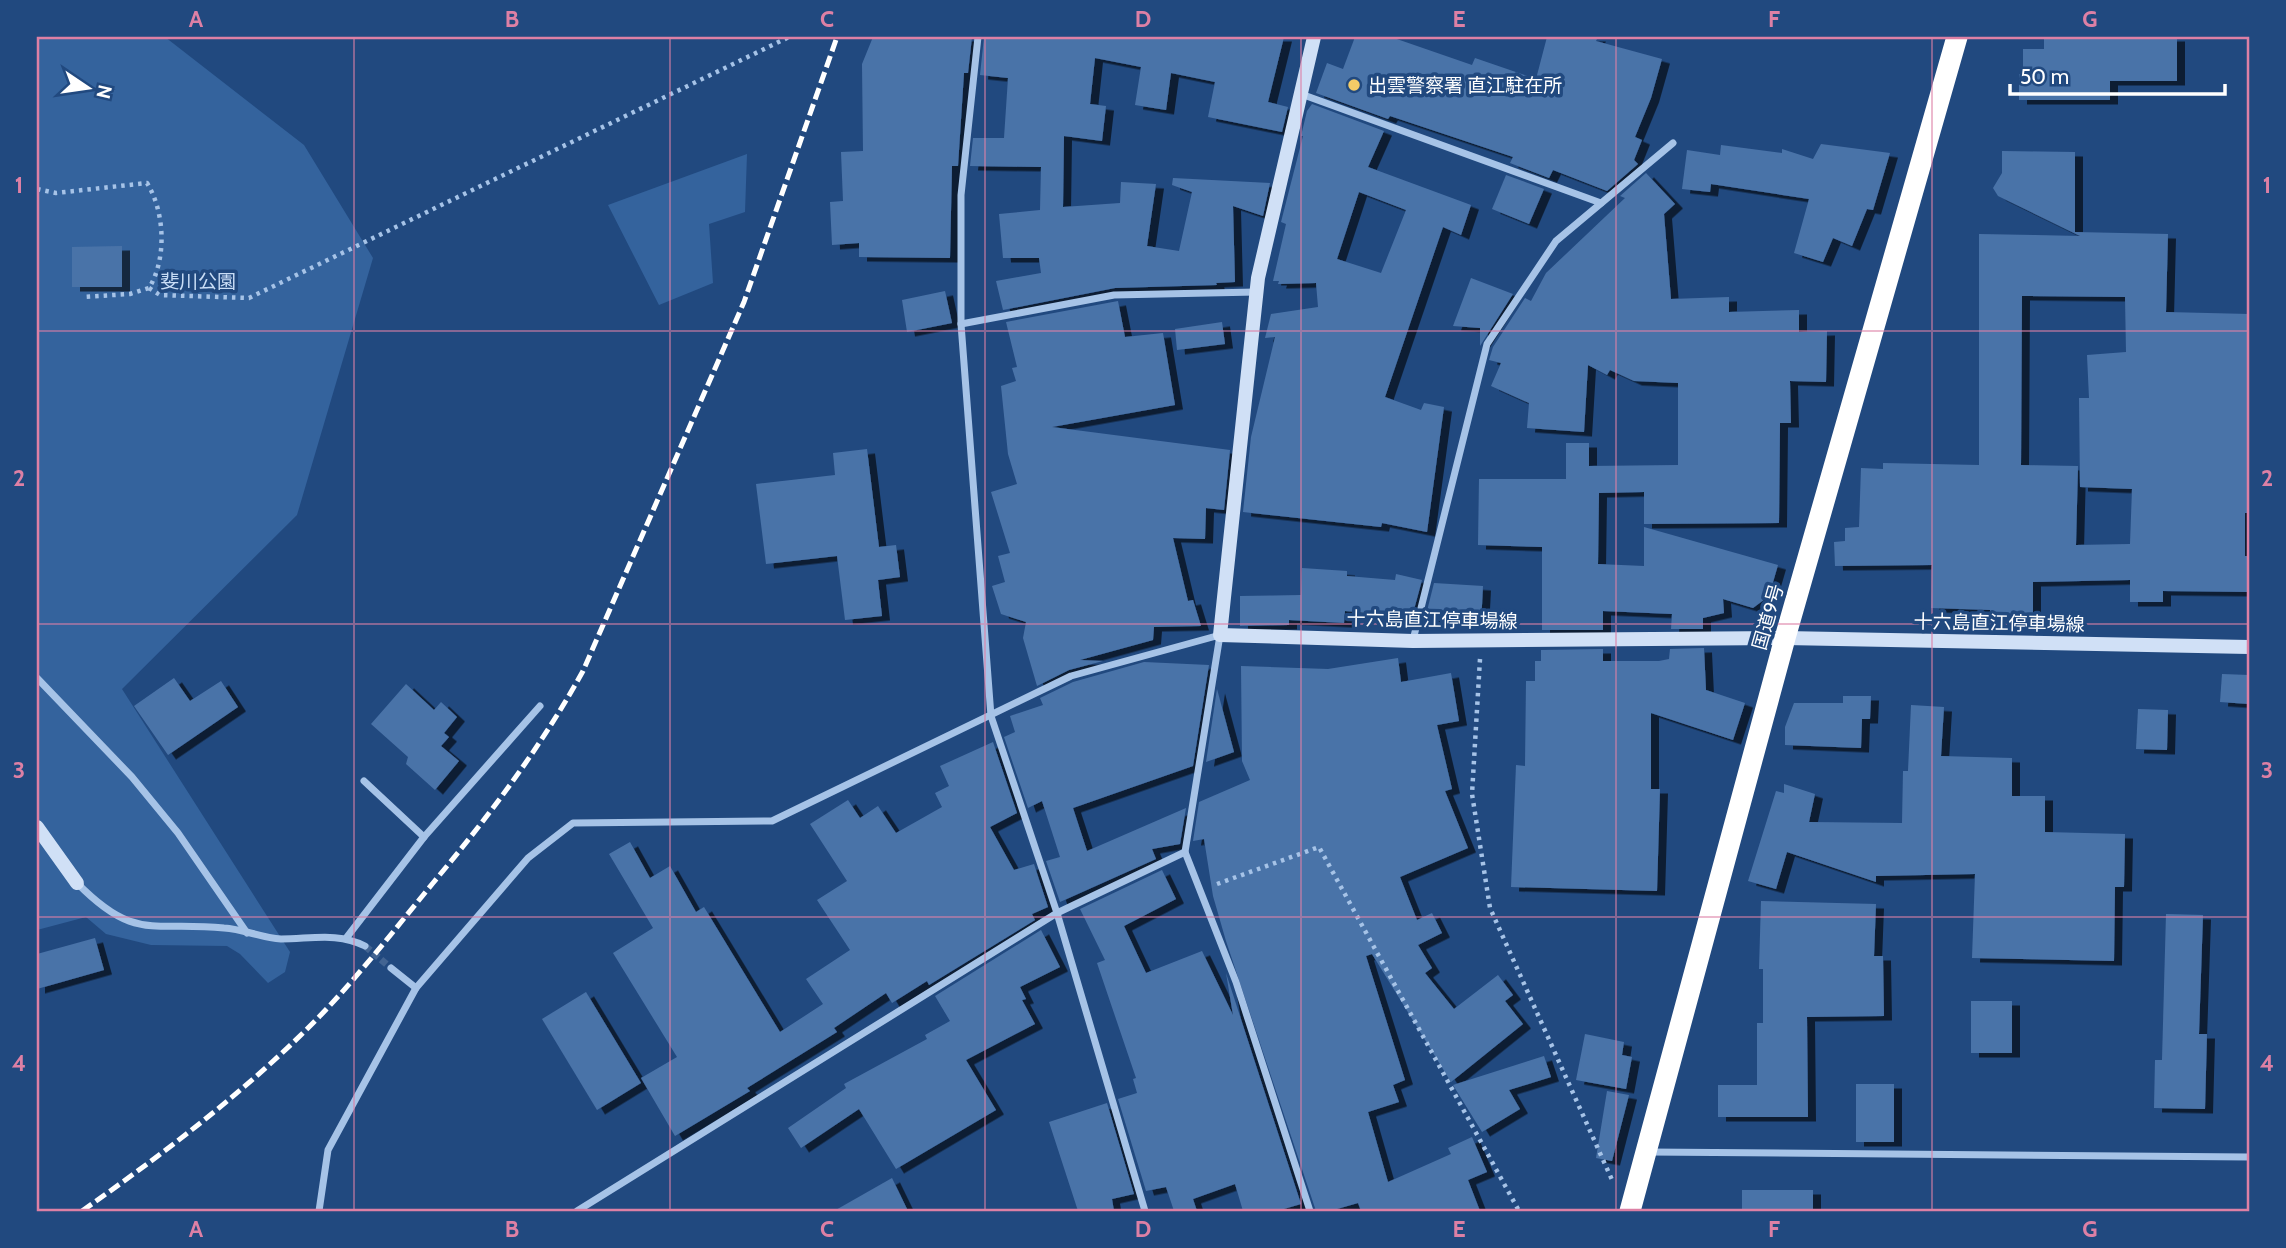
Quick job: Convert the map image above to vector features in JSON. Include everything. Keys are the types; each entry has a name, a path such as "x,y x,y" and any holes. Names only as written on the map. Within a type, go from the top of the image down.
{"highway":[{"name":"国道9号","path":"1630,1211 1785,638 1957,37"}],"main road":[{"path":"1220,635 1256,292 1314,37"},
{"name":"十六島直江停車場線","path":"1220,635 1413,641 1785,638 2249,647"},
{"path":"37,827 77,883"}],"street":[{"path":"978,37 961,195 961,324 991,716 1058,912 1145,1211"},
{"path":"1301,94 1601,203"},
{"path":"1413,641 1487,344 1556,241 1673,143"},
{"path":"961,324 1114,295 1256,292"},
{"path":"319,1211 328,1150 416,988 528,858 573,823 629,825 772,821 1071,676 1220,635 1185,852 1236,982 1310,1211"},
{"path":"37,678 155,805 247,933"},
{"path":"347,937 424,837 540,706"},
{"path":"364,781 424,837"},
{"path":"577,1211 1058,912 1185,852"},
{"path":"77,883 122,920 156,928 224,928 278,939 347,937 365,946"},
{"path":"391,968 416,988"},
{"path":"1646,1152 2249,1157"}],"path":[{"path":"149,288 160,295 249,298 789,37"},
{"path":"37,189 56,193 147,183 156,197 162,250 159,272 149,288 130,294 82,297"},
{"path":"1482,641 1472,794 1490,908 1615,1186"},
{"path":"1200,890 1318,847 1519,1211"}],"green space":[{"name":"斐川公園","path":"37,37 165,37 304,145 373,258 297,515 122,689 290,952 285,972 268,983 240,954 227,946 151,945 106,934 86,917 37,930"},
{"path":"747,154 745,212 709,224 713,283 659,305 608,205"}],"building":[{"path":"873,37 972,37 968,73 964,73 958,166 952,166 950,258 859,257 859,243 832,245 830,202 843,201 841,152 863,151 862,64"},
{"path":"984,37 1284,37 1268,102 1288,107 1282,132 1208,117 1215,82 1171,73 1166,110 1135,105 1141,67 1095,58 1090,104 1106,106 1102,141 1064,136 1063,207 1120,203 1121,182 1156,184 1147,246 1179,251 1192,192 1172,185 1173,178 1270,183 1263,216 1233,206 1235,282 1115,288 1003,310 996,281 1041,273 1039,258 1003,258 999,214 1040,210 1041,167 970,166 973,138 1004,138 1008,78 980,75"},
{"path":"1355,37 1391,37 1472,65 1475,58 1536,79 1547,37 1598,37 1596,41 1662,59 1651,98 1635,137 1642,140 1634,160 1638,164 1607,191 1553,170 1549,178 1510,163 1513,157 1390,116 1388,119 1316,93 1327,63 1343,69"},
{"path":"2177,37 2177,81 2110,81 2110,100 2019,100 2023,49 2044,49 2044,38"},
{"path":"1312,104 1384,131 1368,167 1471,205 1461,235 1443,227 1385,397 1421,410 1424,403 1444,407 1427,532 1382,523 1381,527 1243,512 1251,437 1275,337 1265,338 1271,314 1318,307 1316,283 1278,284 1279,281 1273,281 1286,224 1281,222 1307,111","holes":["1359,192 1406,210 1381,273 1337,259"]},
{"path":"1821,144 1890,153 1873,210 1867,209 1852,246 1833,238 1823,262 1794,253 1809,199 1711,184 1710,192 1682,189 1687,150 1720,155 1721,145 1782,153 1782,149 1813,159"},
{"path":"2002,151 2075,152 2075,232 2168,234 2166,312 2249,314 2249,513 2245,513 2245,556 2249,556 2249,592 2163,591 2163,602 2130,602 2130,580 2033,582 2033,616 1990,616 1990,610 1931,608 1932,565 1835,566 1834,542 1845,541 1845,528 1859,527 1861,468 1883,469 1883,463 1979,465 1979,234 2080,236 1998,196 1993,188 2002,173","holes":["2022,296 2125,297 2126,352 2087,355 2089,398 2079,398 2080,487 2132,489 2130,544 2076,545 2078,466 2021,465"]},
{"path":"1646,173 1675,204 1664,214 1671,299 1729,297 1729,312 1799,310 1799,332 1827,331 1826,382 1790,381 1791,423 1780,423 1779,523 1644,524 1644,492 1599,493 1598,564 1644,566 1644,527 1778,565 1769,596 1753,608 1723,599 1724,613 1703,618 1703,629 1671,629 1672,614 1603,611 1603,630 1542,630 1542,547 1478,545 1479,479 1566,479 1566,443 1589,443 1589,466 1678,465 1678,383 1634,381 1610,370 1607,375 1588,365 1584,432 1527,428 1529,403 1491,386 1501,363 1489,360 1493,347 1525,298 1531,301 1546,273 1625,198 1620,196"},
{"path":"1506,175 1544,189 1529,224 1492,209"},
{"path":"122,246 122,287 72,287 72,247"},
{"path":"1471,278 1513,294 1480,346 1480,328 1453,326"},
{"path":"945,291 952,323 907,332 902,300"},
{"path":"1118,301 1125,337 1163,333 1175,405 1052,427 1230,450 1224,510 1206,508 1205,539 1173,538 1188,601 1193,600 1201,626 1154,627 1153,640 1080,660 1103,661 1069,670 1037,686 1023,638 1026,622 1001,614 992,586 1005,582 998,556 1010,553 991,492 1017,484 1008,454 1001,386 1016,381 1012,368 1017,367 1006,322"},
{"path":"1222,322 1225,344 1177,350 1175,329"},
{"path":"867,449 879,547 896,545 900,577 878,580 882,616 845,620 837,556 766,564 756,484 835,475 833,453"},
{"path":"1302,568 1347,571 1347,576 1395,580 1396,574 1422,580 1412,617 1345,611 1344,623 1289,620 1289,625 1240,626 1240,596 1301,595"},
{"path":"1434,583 1483,586 1481,624 1425,619"},
{"path":"1704,648 1706,690 1745,703 1733,740 1651,713 1651,789 1660,789 1657,891 1511,887 1516,765 1525,766 1526,681 1535,681 1535,661 1541,661 1541,650 1603,649 1603,661 1659,661 1669,659 1670,649"},
{"path":"1398,658 1401,682 1451,673 1459,721 1437,725 1452,789 1445,791 1468,848 1400,877 1417,920 1432,913 1442,933 1418,945 1432,968 1425,973 1454,1009 1498,975 1513,995 1505,1001 1523,1024 1451,1082 1372,954 1366,956 1405,1080 1393,1085 1399,1102 1368,1112 1388,1182 1451,1154 1448,1148 1472,1137 1487,1172 1468,1180 1480,1211 1361,1211 1358,1203 1330,1211 1316,1211 1226,941 1213,896 1204,839 1193,841 1199,802 1250,780 1242,761 1241,666 1328,669"},
{"path":"1144,662 1209,665 1193,766 1073,808 1087,851 1186,808 1180,844 1152,849 1156,859 1060,902 1046,861 1060,857 1042,801 1028,808 1004,737 1015,732 1010,716 1043,705 1040,698 1073,682"},
{"path":"2222,674 2249,675 2249,704 2220,702"},
{"path":"174,678 190,701 221,681 238,707 168,755 134,706"},
{"path":"406,684 434,710 441,702 457,717 444,733 449,737 441,746 459,761 435,790 406,764 408,757 371,724"},
{"path":"1217,689 1234,752 1206,762"},
{"path":"1843,696 1871,696 1870,719 1862,719 1861,748 1785,745 1785,727 1794,703 1843,703"},
{"path":"1911,705 1944,707 1941,756 2012,758 2012,796 2045,796 2045,832 2125,834 2124,887 2115,887 2114,961 1972,958 1975,874 1876,876 1876,882 1787,852 1776,889 1748,881 1776,791 1784,793 1784,784 1815,794 1809,822 1902,823 1903,771 1908,771"},
{"path":"2138,709 2168,710 2167,750 2136,749"},
{"path":"993,742 1017,813 990,827 1014,870 1034,864 1048,907 1032,914 1035,920 929,985 927,981 892,1003 886,993 834,1028 837,1032 747,1088 750,1091 675,1136 641,1078 677,1057 613,953 653,928 609,854 630,842 650,878 670,866 696,912 704,907 780,1032 823,1004 806,979 850,950 817,900 847,881 810,824 848,800 860,818 878,806 896,833 942,807 935,793 949,786 940,766"},
{"path":"1162,870 1176,899 1124,926 1146,973 1202,951 1233,1015 1226,973 1301,1204 1277,1211 1243,1211 1235,1184 1193,1199 1197,1211 1174,1211 1166,1187 1146,1191 1118,1099 1137,1093 1133,1079 1136,1078 1097,963 1105,960 1080,909"},
{"path":"1761,901 1876,904 1874,956 1883,956 1884,1016 1807,1017 1808,1117 1718,1117 1718,1085 1757,1085 1757,1023 1763,1023 1763,969 1759,969"},
{"path":"2166,914 2203,915 2199,1034 2207,1034 2205,1109 2154,1108 2155,1060 2162,1060"},
{"path":"1041,930 1060,967 1020,987 1026,999 1022,1000 1035,1024 966,1060 996,1110 896,1169 859,1109 801,1148 788,1128 846,1088 844,1084 927,1039 925,1035 950,1021 935,996"},
{"path":"95,938 104,970 37,989 37,954"},
{"path":"586,992 641,1083 597,1110 542,1019"},
{"path":"1971,1001 2012,1001 2012,1053 1971,1053"},
{"path":"1585,1034 1624,1042 1622,1055 1632,1057 1626,1089 1576,1080"},
{"path":"1544,1056 1551,1077 1509,1090 1520,1109 1482,1132 1453,1085"},
{"path":"1856,1084 1894,1084 1894,1142 1856,1142"},
{"path":"1607,1091 1629,1095 1612,1161 1596,1158"},
{"path":"1107,1103 1134,1194 1112,1199 1114,1211 1078,1211 1049,1122"},
{"path":"892,1178 908,1211 834,1211"},
{"path":"1742,1190 1813,1190 1813,1211 1742,1211"}],"tunnel":[{"path":"365,946 391,968"}],"railway":[{"path":"82,1211 203,1121 261,1072 316,1020 376,953 474,832 550,727 583,671 744,302 837,37"}],"place":[{"name":"出雲警察署 直江駐在所","path":"1354,85"}]}
